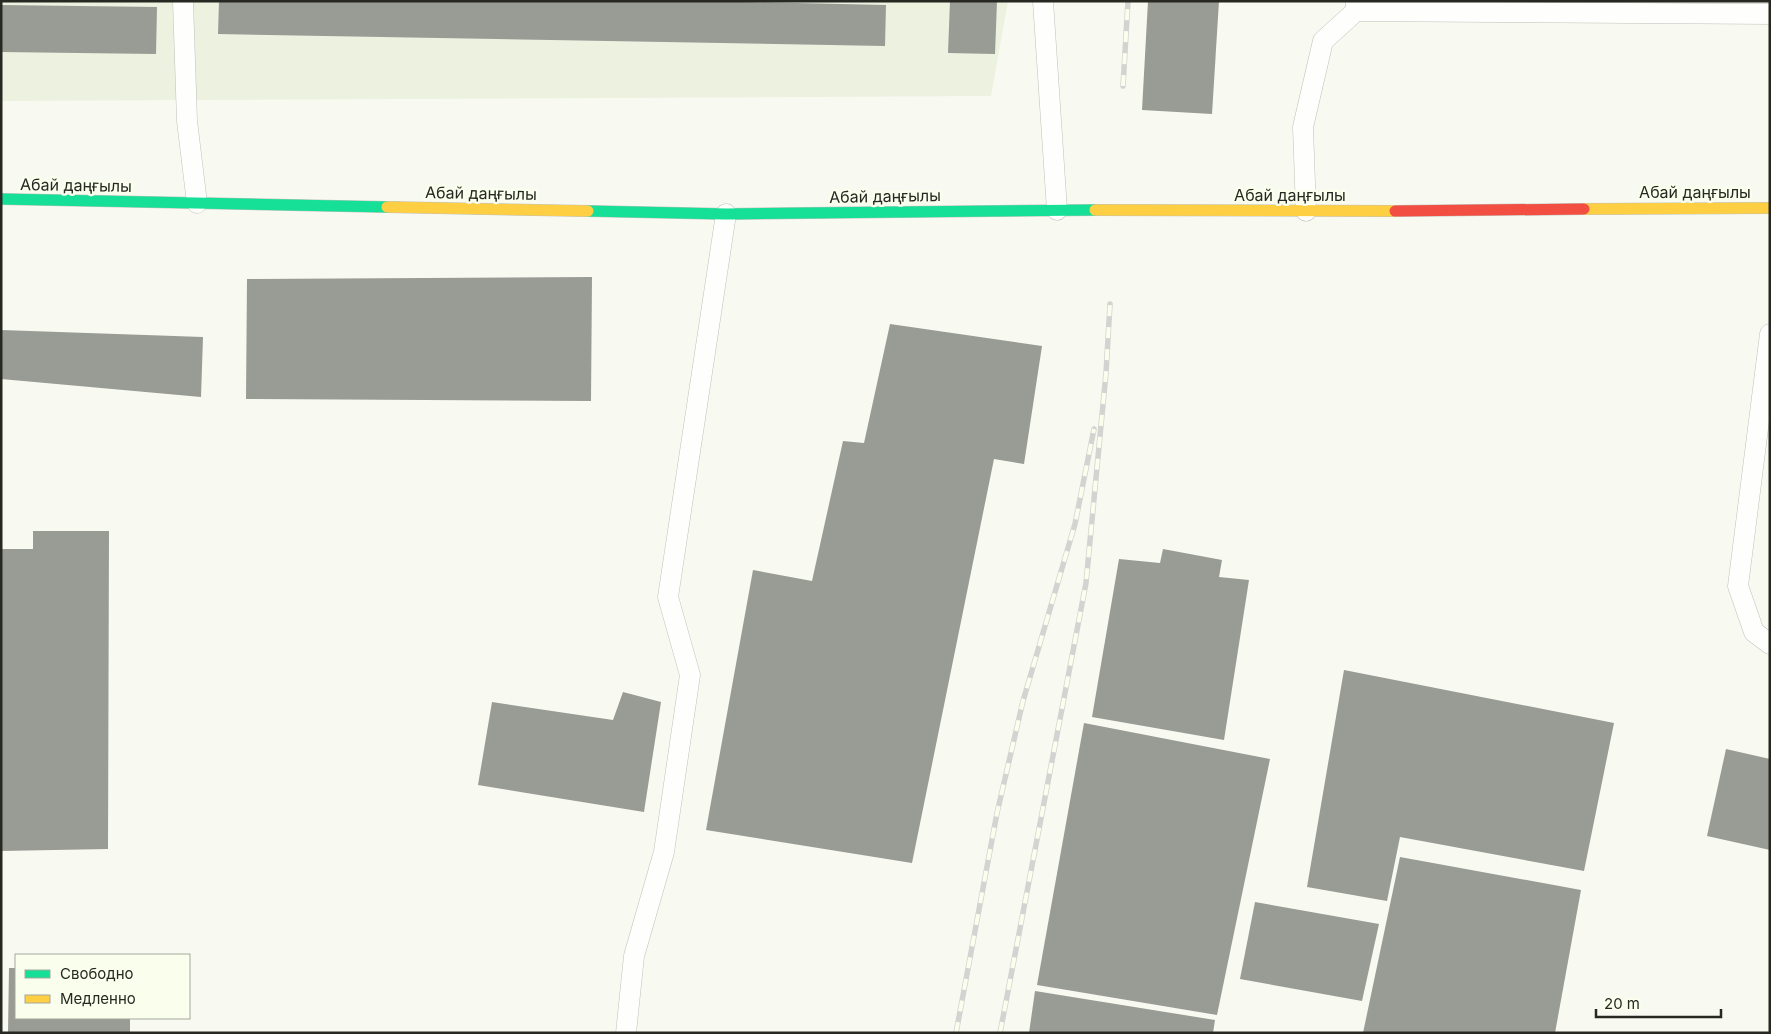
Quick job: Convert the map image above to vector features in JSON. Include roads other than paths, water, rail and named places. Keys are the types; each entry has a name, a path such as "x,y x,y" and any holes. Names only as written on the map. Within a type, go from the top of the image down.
{"main road":[{"name":"Абай даңғылы","path":"1,199 726,214 1057,210 1306,211 1770,208"}],"lane":[{"path":"182,1 187,121 196,203"},
{"path":"1043,1 1057,210"},
{"path":"1306,211 1303,127 1324,41 1356,6 1770,14"},
{"path":"626,1033 634,956 664,852 690,675 668,597 726,214"},
{"path":"1770,334 1738,586 1754,632 1770,644"}],"railway":[{"path":"1123,86 1128,1"},
{"path":"1000,1033 1086,583 1106,373 1110,304"},
{"path":"956,1033 997,813 1023,701 1075,524 1094,429"}]}
